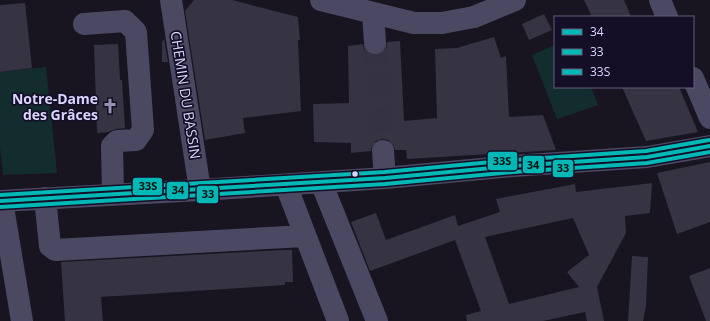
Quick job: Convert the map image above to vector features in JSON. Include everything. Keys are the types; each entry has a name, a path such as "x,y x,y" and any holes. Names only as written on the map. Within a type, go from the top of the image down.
{"street":[{"name":"CHEMIN DU BASSIN","path":"171,0 200,190"},
{"path":"321,0 414,23 442,23 474,17 515,0"},
{"path":"660,0 667,16"},
{"path":"373,13 375,43"},
{"path":"84,24 125,21 136,32 143,130 136,140 116,141 112,146 113,194"},
{"path":"694,80 710,118"},
{"path":"22,321 1,201 385,178 513,166 647,157 710,146"},
{"path":"383,151 385,178"},
{"path":"321,182 377,321"},
{"path":"286,185 304,236 338,321"},
{"path":"45,198 50,246 55,250 304,236"}],"green space":[{"path":"554,45 554,88 591,88 598,105 557,119 532,55"},
{"path":"46,67 57,173 3,175 0,147 0,72"}],"building":[{"path":"194,0 232,0 298,17 300,40 298,40 301,111 243,118 245,133 205,140 185,11"},
{"path":"584,0 624,0 631,16 592,16"},
{"path":"25,3 32,68 0,72 0,5"},
{"path":"544,14 552,30 529,40 522,24"},
{"path":"494,37 501,58 506,56 509,117 543,115 556,150 407,159 406,150 395,150 393,144 388,140 382,139 376,141 372,145 371,151 351,153 351,143 314,142 313,104 349,103 348,46 363,44 364,50 369,54 376,55 382,54 386,49 387,42 400,41 404,121 437,118 435,49 457,48"},
{"path":"164,39 168,62 162,62 162,42"},
{"name":"Notre-Dame des Grâces","path":"118,44 125,128 97,133 94,45"},
{"path":"622,88 679,88 698,132 646,141"},
{"path":"710,162 710,222 677,234 657,173"},
{"path":"652,183 650,213 625,216 626,233 597,287 604,321 587,321 585,312 543,321 467,321 466,315 481,311 455,240 370,271 351,222 376,213 386,240 455,215 458,226 500,212 496,199 575,184 576,192","holes":["573,218 589,255 567,272 579,287 509,304 485,237"]},
{"path":"292,250 293,282 285,282 285,285 101,297 103,321 65,321 61,262"},
{"path":"632,256 648,257 646,306 643,321 628,321"},
{"path":"710,268 710,321 706,321 689,276"}],"tunnel":[{"path":"375,43 383,151"}],"transit line":[{"name":"33S","path":"0,195 385,172 513,160 646,151 709,140"},
{"name":"34","path":"0,201 385,178 513,166 647,157 710,146"},
{"name":"33","path":"0,207 385,184 513,172 647,163 710,152"}],"place":[{"name":"Notre-Dame des Grâces","path":"110,106"}]}
